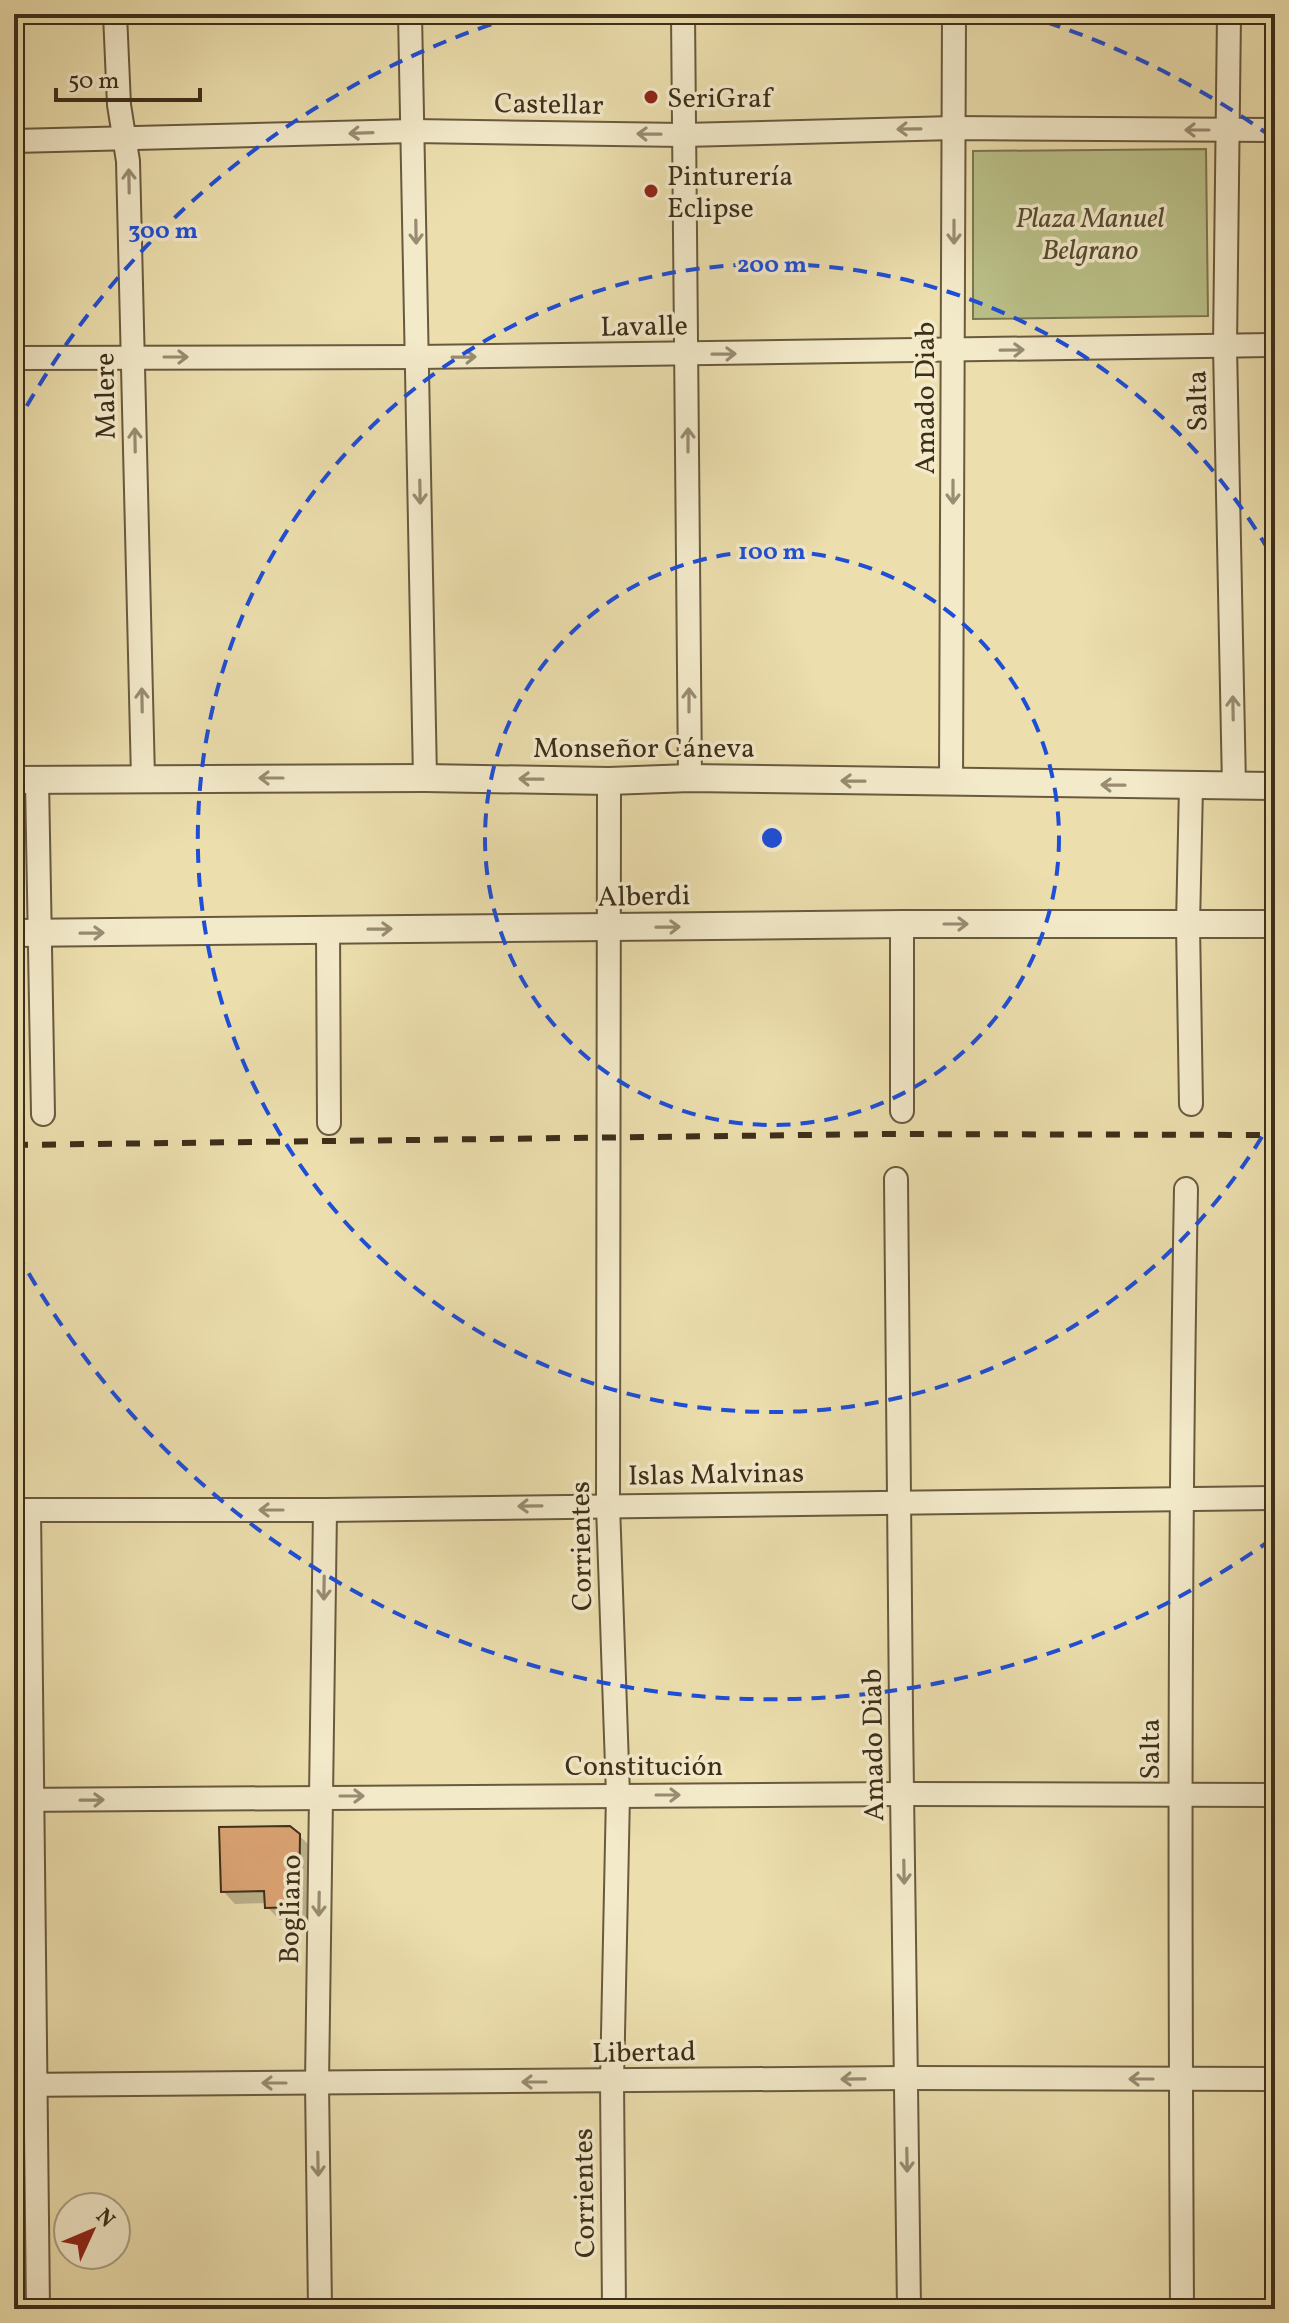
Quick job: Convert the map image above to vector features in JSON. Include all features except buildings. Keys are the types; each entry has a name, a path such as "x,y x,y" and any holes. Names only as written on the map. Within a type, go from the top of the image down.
{"street":[{"name":"Malere","path":"115,14 119,105 128,161 143,778"},
{"path":"410,14 425,778"},
{"path":"683,14 690,778"},
{"name":"Amado Diab","path":"951,782 954,14"},
{"name":"Salta","path":"1229,14 1225,347 1234,786"},
{"name":"Castellar","path":"14,141 413,131 683,135 954,128 1275,130"},
{"name":"Lavalle","path":"14,358 418,357 1275,345"},
{"name":"Monseñor Cáneva","path":"26,780 425,778 609,781 690,778 1275,786"},
{"path":"26,780 27,933 43,1114"},
{"name":"Corrientes","path":"609,781 608,1505 618,1795 612,2082 614,2309"},
{"path":"1191,786 1188,925 1191,1104"},
{"path":"902,924 902,1111"},
{"name":"Alberdi","path":"27,933 902,924 1275,924"},
{"path":"328,930 329,1123"},
{"name":"Amado Diab","path":"896,1179 897,1502 909,2309"},
{"name":"Salta","path":"1182,2309 1180,1498 1186,1189"},
{"name":"Islas Malvinas","path":"21,1510 325,1510 1275,1498"},
{"path":"21,1510 24,2085 38,2309"},
{"name":"Bogliano","path":"320,2309 317,2083 325,1510"},
{"name":"Constitución","path":"24,1800 618,1795 1275,1795"},
{"name":"Libertad","path":"24,2085 906,2078 1275,2079"}],"green space":[{"name":"Plaza Manuel Belgrano","path":"1206,149 1208,316 973,319 973,151"}],"railway":[{"path":"14,1145 887,1134 1275,1135"}],"place":[{"name":"SeriGraf","path":"651,97"},
{"name":"Pinturería Eclipse","path":"651,191"}]}
